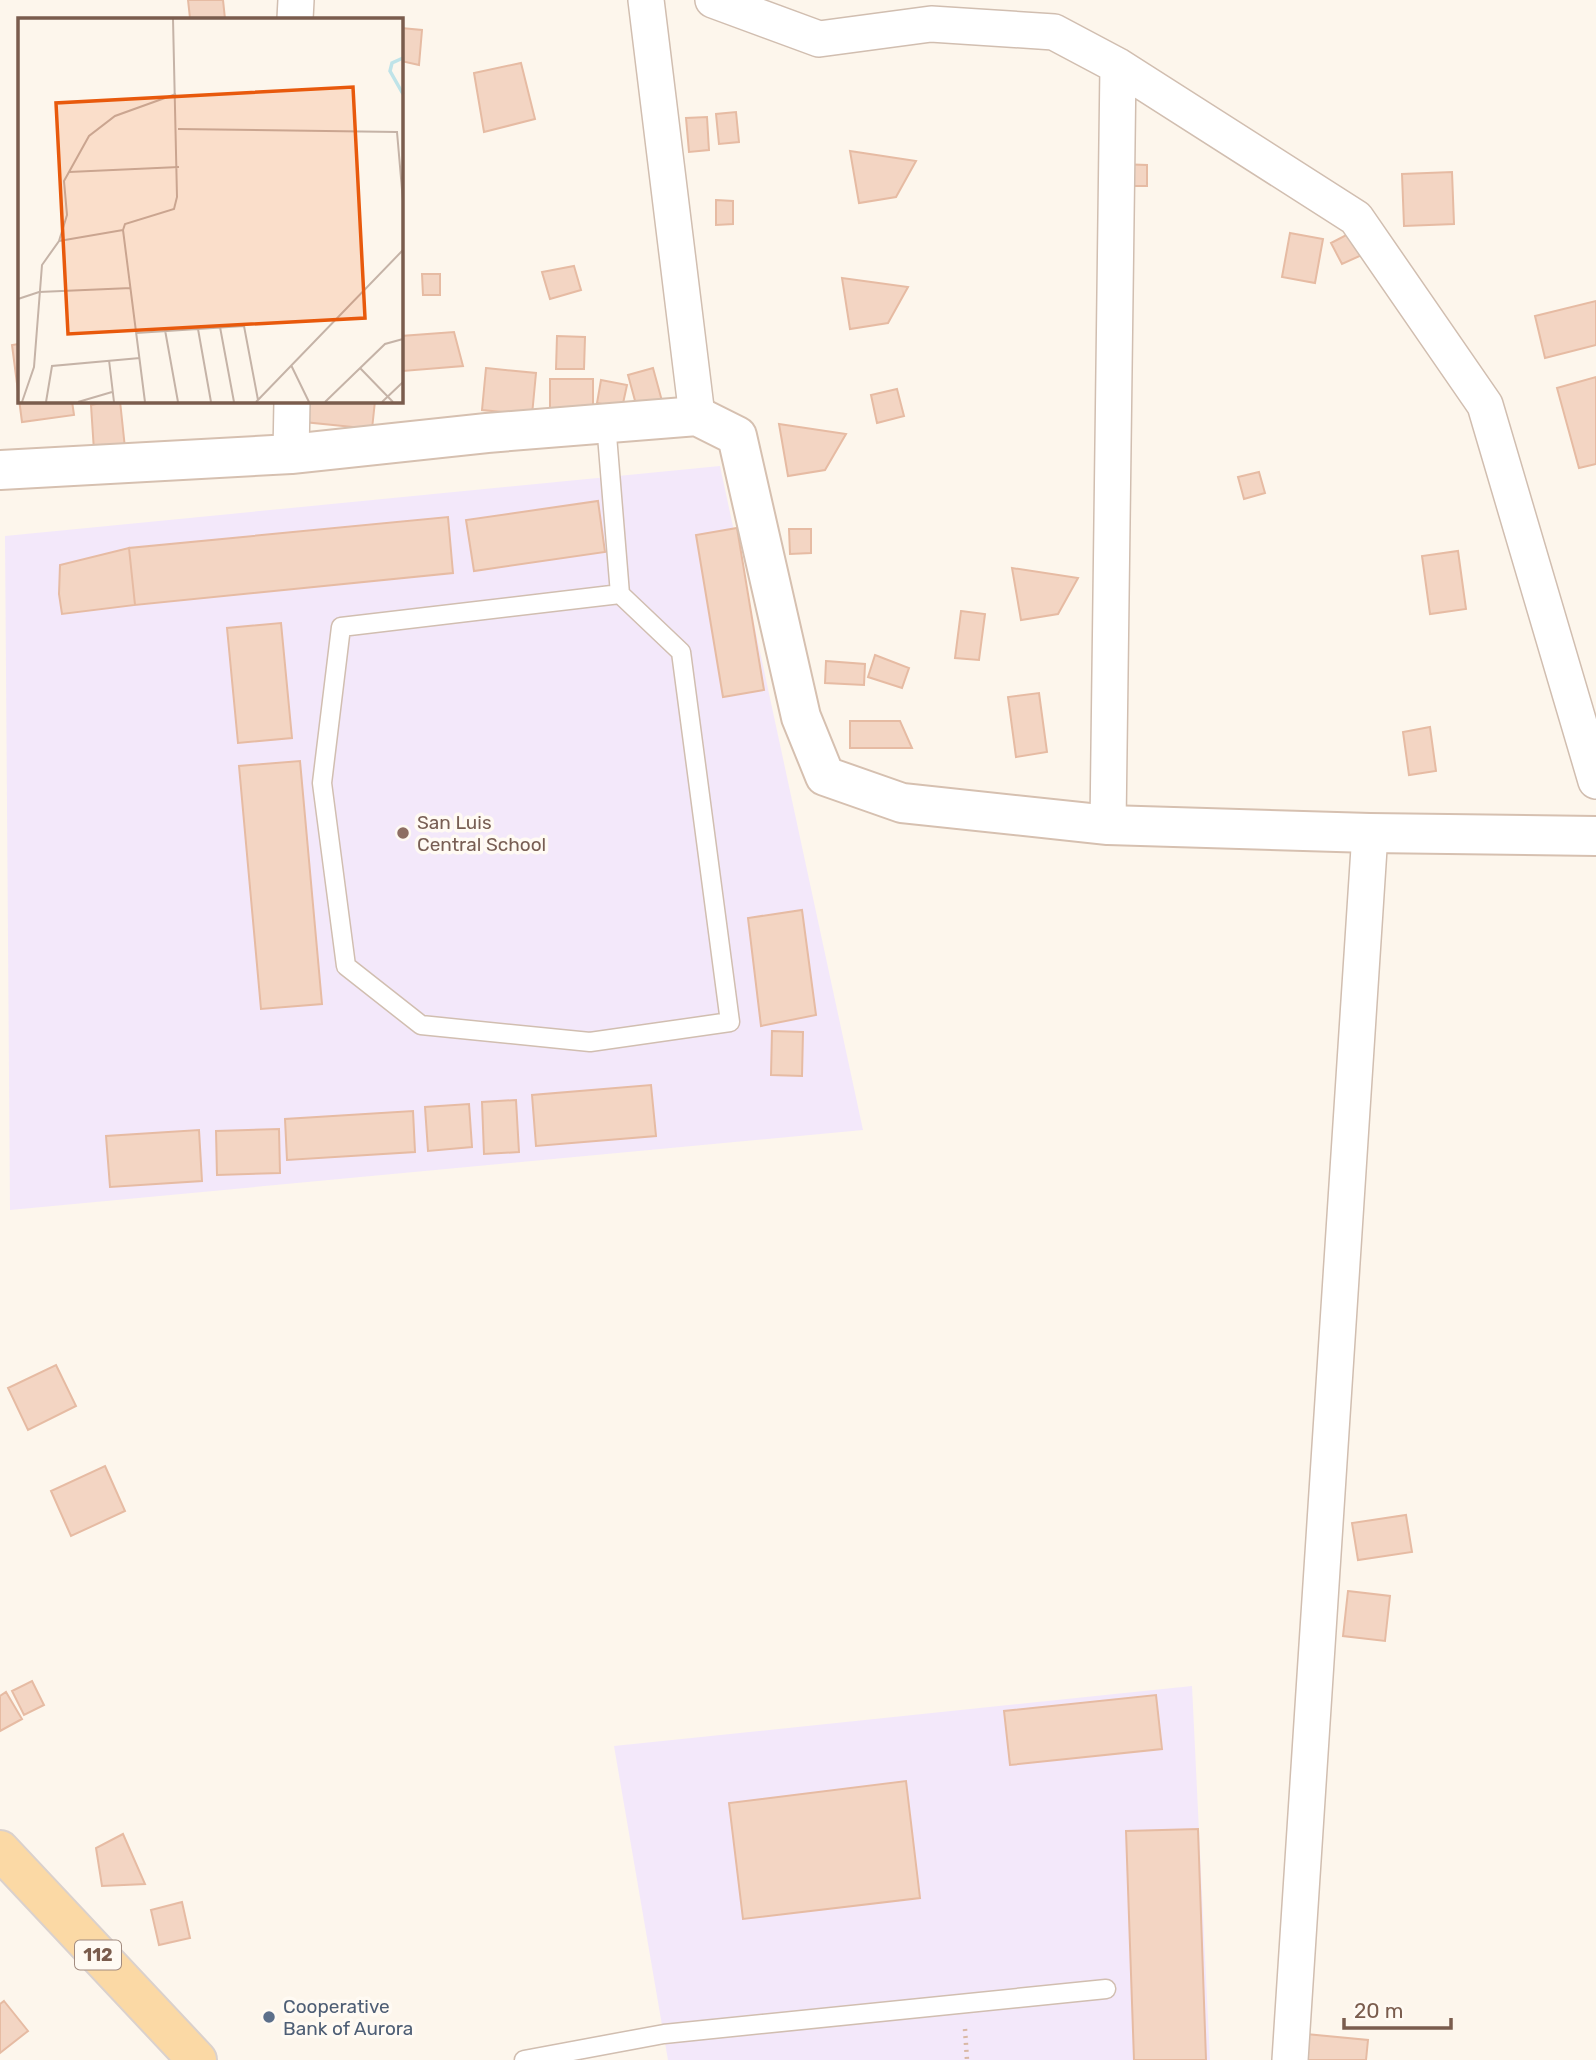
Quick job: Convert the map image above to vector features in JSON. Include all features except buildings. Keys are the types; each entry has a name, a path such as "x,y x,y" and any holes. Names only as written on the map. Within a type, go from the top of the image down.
{"main road":[{"name":"112","path":"0,1850 197,2060"}],"street":[{"path":"295,18 296,0"},
{"path":"646,0 697,416"},
{"path":"713,0 819,39 931,24 1054,32 1118,66 1356,218 1485,405 1596,781"},
{"path":"1108,825 1118,66"},
{"path":"291,454 292,402"},
{"path":"0,470 291,454 487,433 697,416 737,436 801,717 825,776 902,803 1108,825 1596,836"},
{"path":"1290,2060 1370,833"}],"lane":[{"path":"606,423 620,594 681,652 730,1022 590,1042 421,1025 346,966 322,783 341,627 620,594"},
{"path":"524,2060 664,2034 1106,1989"}],"shaded area":[{"name":"San Luis Central School","path":"720,466 863,1130 10,1210 5,536"},
{"path":"1192,1686 1210,2060 668,2060 614,1746"}],"place":[{"name":"San Luis Central School","path":"403,833"},
{"name":"Cooperative Bank of Aurora","path":"269,2017"}]}
